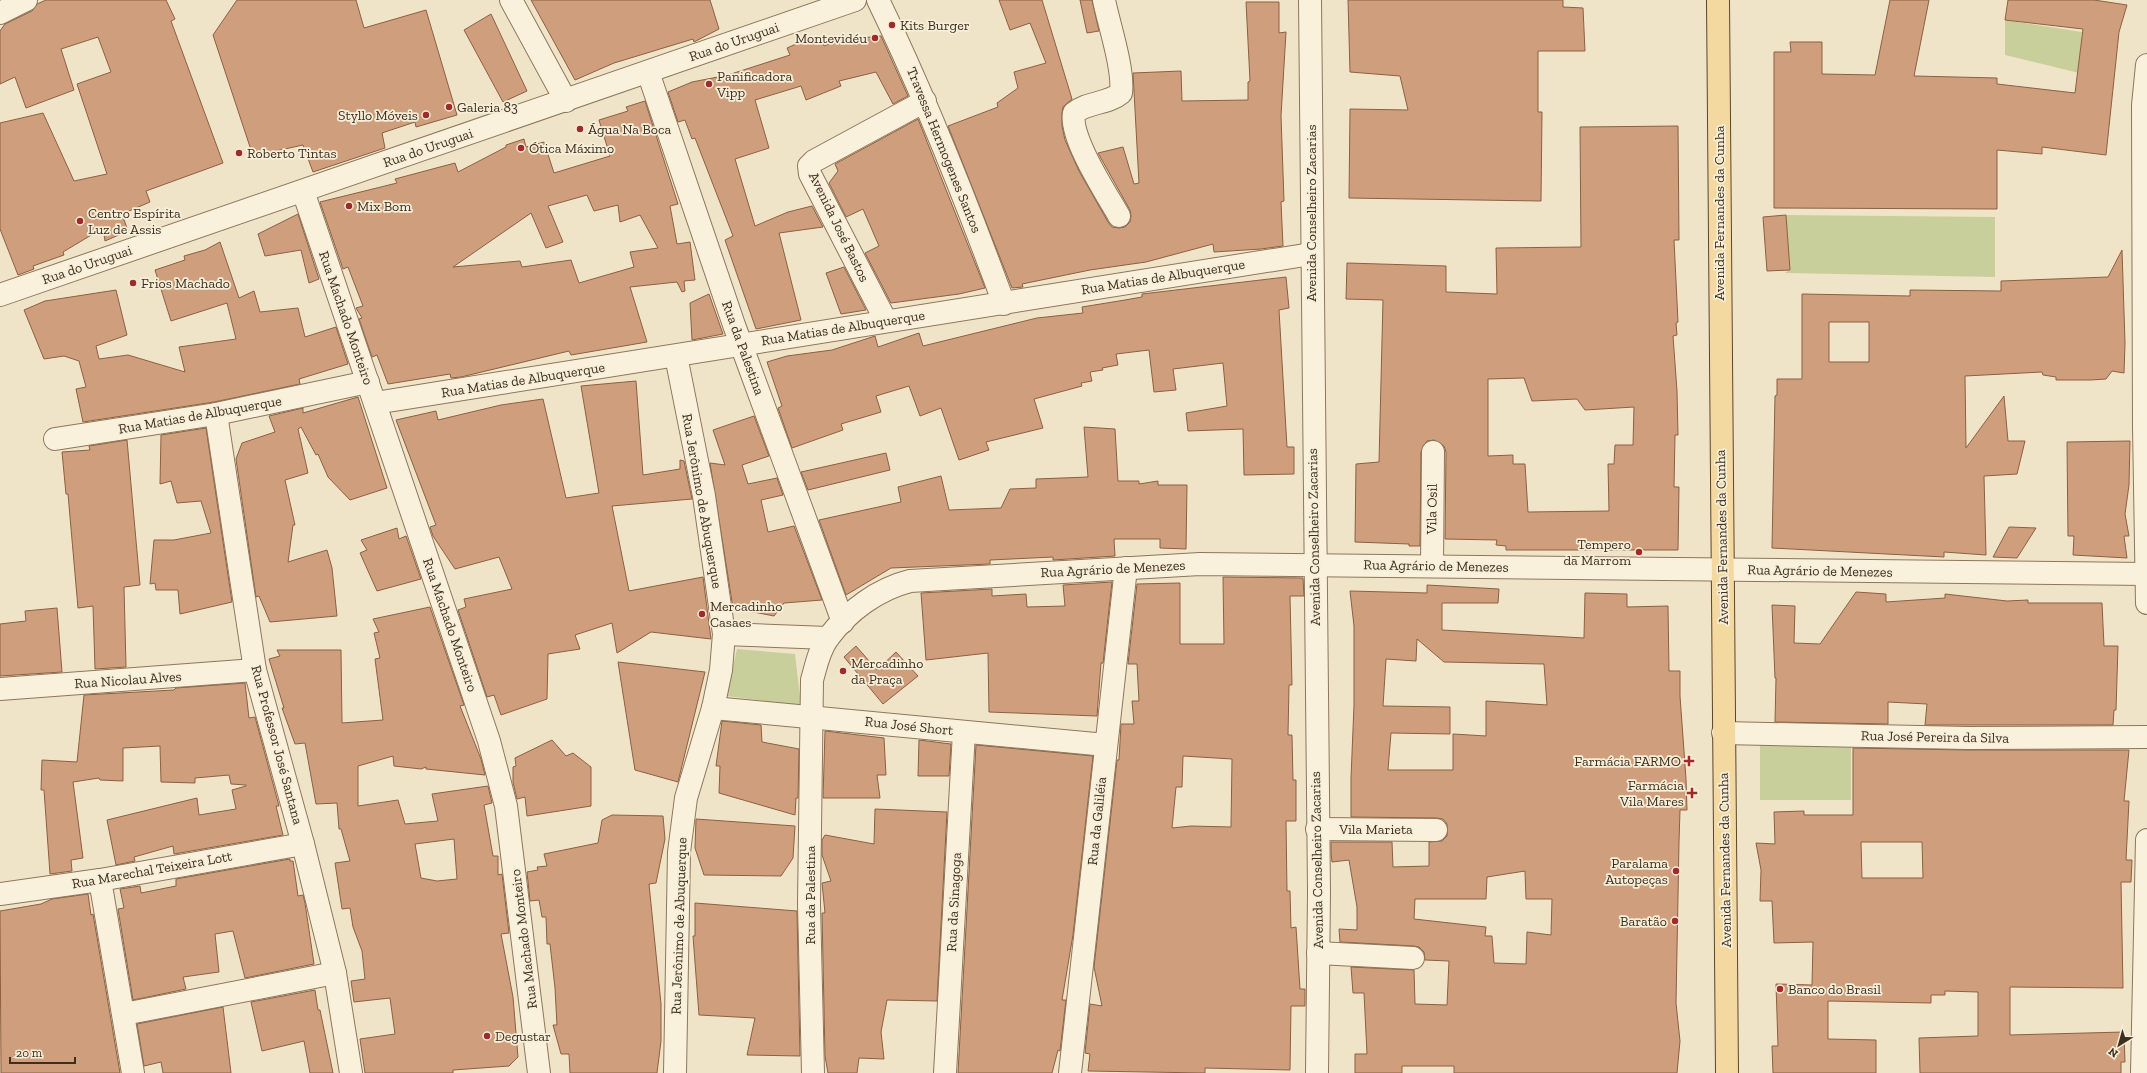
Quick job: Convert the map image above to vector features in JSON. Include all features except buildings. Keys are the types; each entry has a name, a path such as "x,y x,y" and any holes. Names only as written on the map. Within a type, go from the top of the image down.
{"main road":[{"name":"Avenida Fernandes da Cunha","path":"1718,0 1727,1073"}],"street":[{"path":"0,14 26,0"},
{"path":"511,0 566,101"},
{"name":"Rua do Uruguai","path":"0,295 566,101 855,0"},
{"name":"Travessa Hermogenes Santos","path":"878,0 925,101 968,204 1004,304"},
{"path":"1104,0 1118,62 1122,86 1121,93 1115,97 1079,109 1074,113 1072,120 1082,148 1119,216"},
{"name":"Avenida Conselheiro Zacarias","path":"1310,0 1318,953 1317,1073"},
{"path":"2147,65 2144,105 2147,603"},
{"name":"Rua da Palestina","path":"648,72 741,344 843,622"},
{"name":"Avenida José Bastos","path":"886,321 810,174 809,166 814,161 925,101"},
{"name":"Rua Machado Monteiro","path":"304,190 489,741 506,806 518,885 539,1073"},
{"name":"Rua Matias de Albuquerque","path":"375,403 676,356 886,321 1004,304 1137,280 1311,254"},
{"name":"Rua Jerônimo de Abuquerque","path":"676,356 704,496 724,634 720,670 713,708 686,798 679,852 676,1073"},
{"name":"Rua Matias de Albuquerque","path":"54,440 216,414 368,382"},
{"name":"Rua Professor José Santana","path":"216,414 256,670 303,844 335,973 351,1073"},
{"name":"Vila Osil","path":"1432,566 1433,452"},
{"name":"Rua Agrário de Menezes","path":"810,716 812,680 817,659 828,638 843,622 874,595 891,586 910,581 1200,564 1314,564 2147,574"},
{"name":"Rua da Galiléia","path":"1070,1073 1126,568"},
{"path":"724,634 828,638"},
{"name":"Rua Nicolau Alves","path":"0,689 256,670"},
{"name":"Rua José Short","path":"713,708 1106,745"},
{"name":"Rua da Palestina","path":"810,716 809,904 813,1073"},
{"name":"Rua da Sinagoga","path":"945,1073 964,732"},
{"name":"Rua José Pereira da Silva","path":"1723,733 1967,738 2147,737"},
{"name":"Vila Marieta","path":"1317,829 1436,830"},
{"path":"2142,1073 2147,840"},
{"name":"Rua Marechal Teixeira Lott","path":"0,894 100,880 303,844"},
{"path":"100,880 133,1073"},
{"path":"1318,953 1413,958"},
{"path":"124,1014 335,973"}],"green space":[{"path":"2005,20 2082,32 2079,73 2005,55"},
{"path":"1786,215 1995,217 1995,277 1785,273 1790,269"},
{"path":"737,649 795,654 801,706 726,696"},
{"path":"1760,743 1851,744 1851,800 1760,800"}],"place":[{"name":"Kits Burger","path":"892,25"},
{"name":"Montevidéu","path":"875,38"},
{"name":"Panificadora Vipp","path":"709,84"},
{"name":"Galeria 83","path":"449,107"},
{"name":"Styllo Móveis","path":"426,115"},
{"name":"Água Na Boca","path":"580,129"},
{"name":"Ótica Máximo","path":"521,148"},
{"name":"Roberto Tintas","path":"239,153"},
{"name":"Mix Bom","path":"349,206"},
{"name":"Centro Espírita Luz de Assis","path":"80,221"},
{"name":"Frios Machado","path":"133,283"},
{"name":"Tempero da Marrom","path":"1639,552"},
{"name":"Mercadinho Casaes","path":"702,614"},
{"name":"Mercadinho da Praça","path":"843,671"},
{"name":"Farmácia FARMO","path":"1689,761"},
{"name":"Farmácia Vila Mares","path":"1692,793"},
{"name":"Paralama Autopeças","path":"1676,871"},
{"name":"Baratão","path":"1675,921"},
{"name":"Banco do Brasil","path":"1780,989"},
{"name":"Degustar","path":"487,1036"}]}
